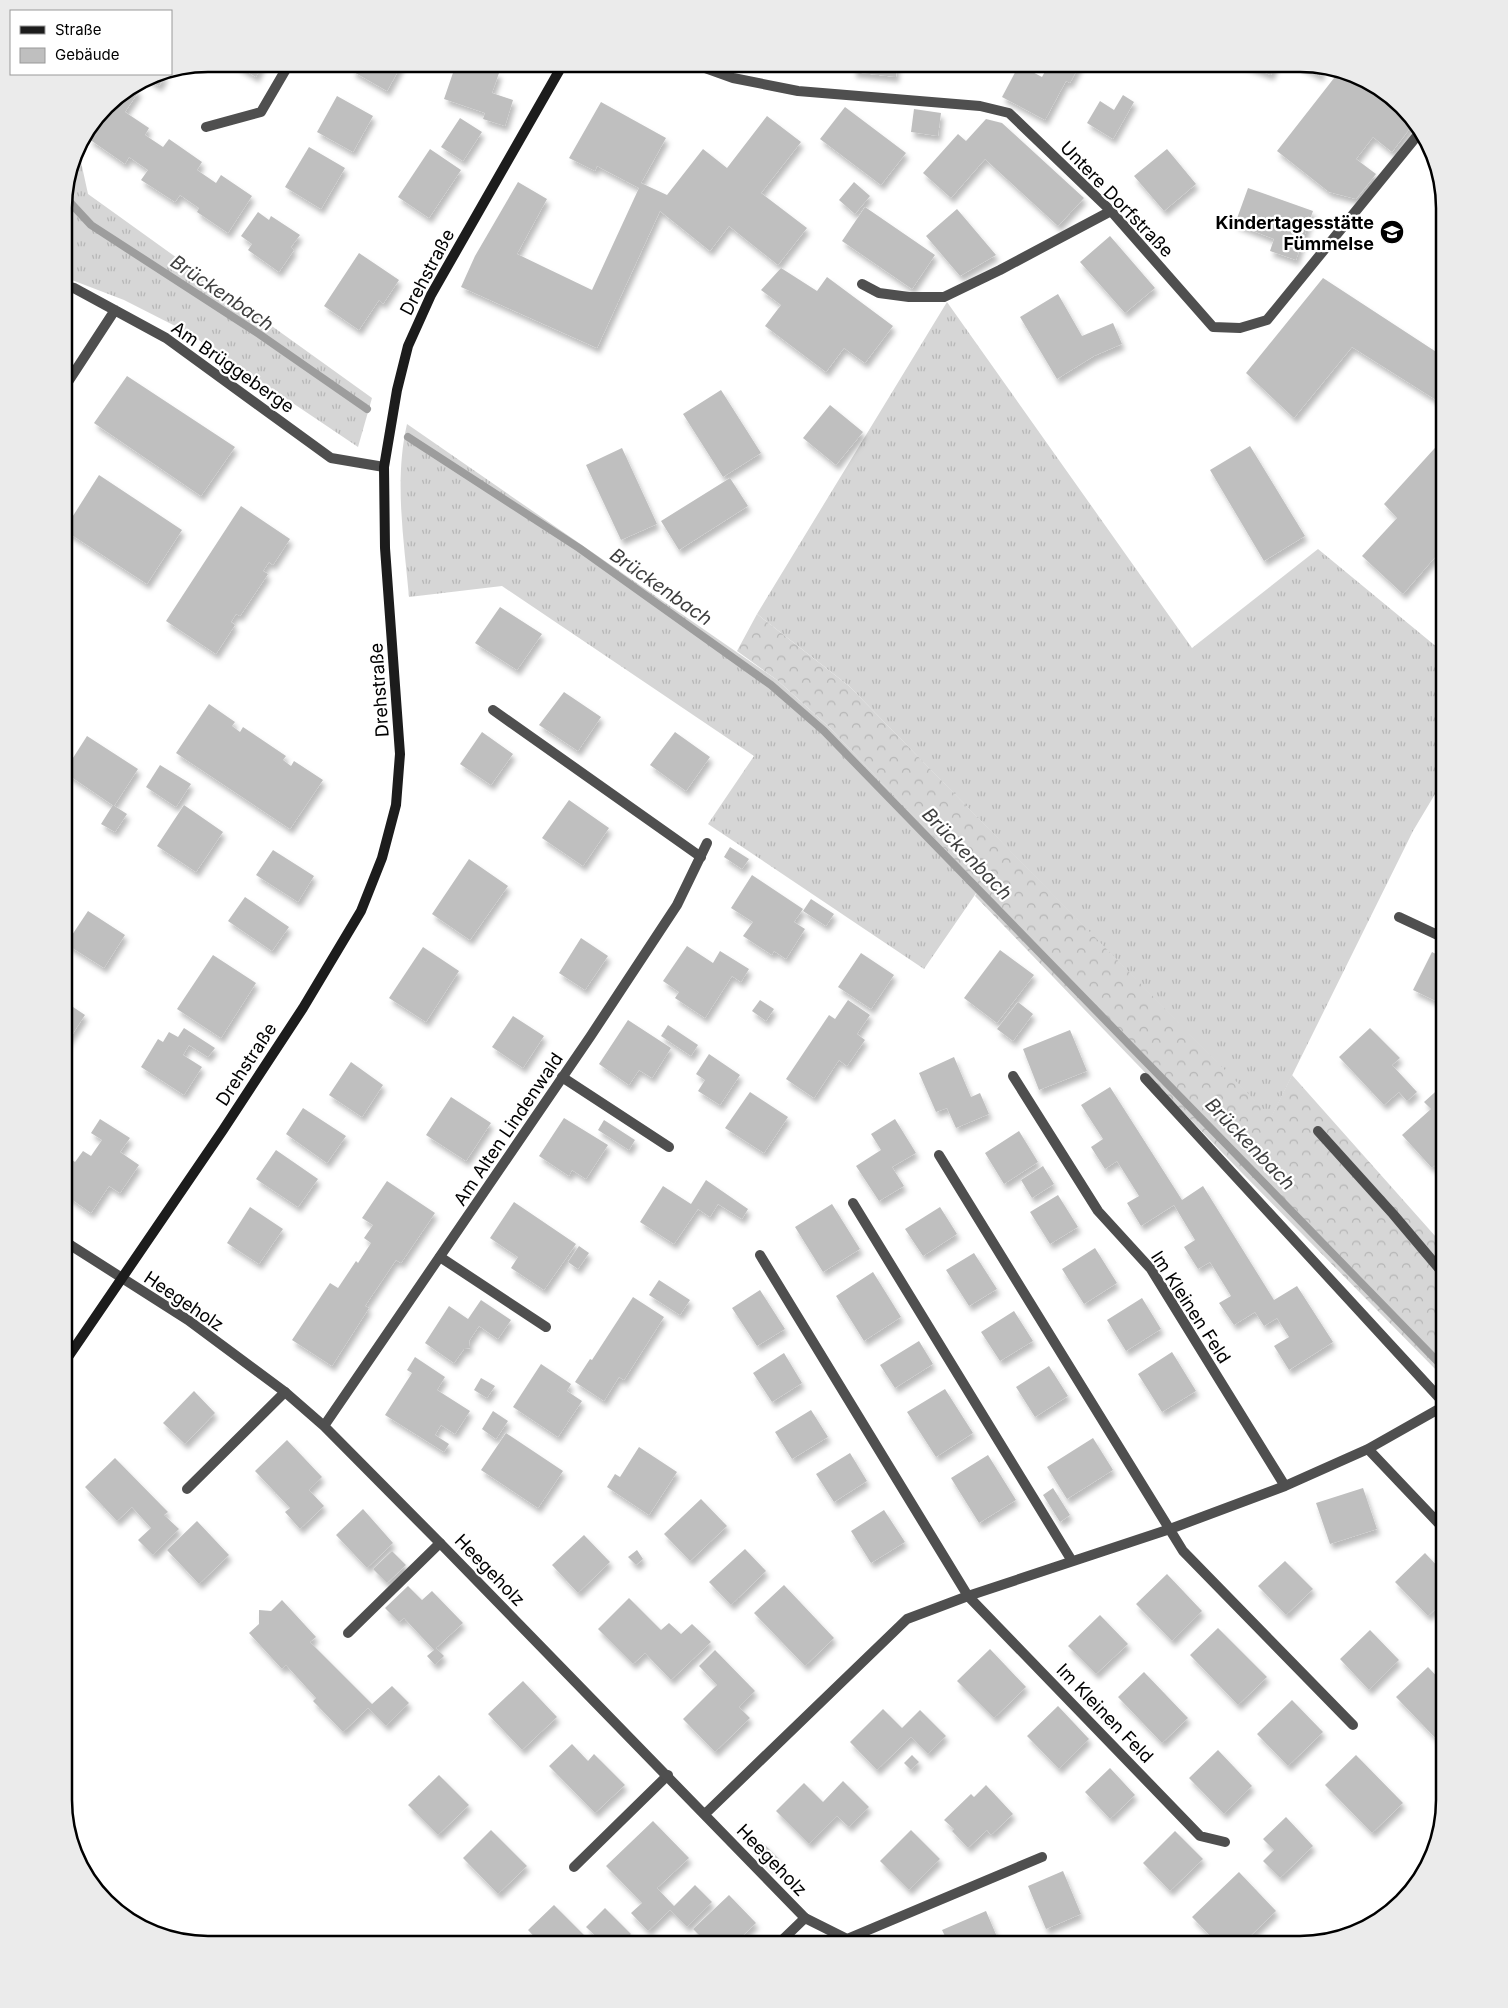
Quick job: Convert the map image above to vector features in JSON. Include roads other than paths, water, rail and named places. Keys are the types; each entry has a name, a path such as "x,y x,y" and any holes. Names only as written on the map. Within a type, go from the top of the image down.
{"street":[{"path":"206,126 261,112 284,73"},
{"name":"Drehstraße","path":"72,1351 303,1008 361,911 382,858 396,805 400,754 385,548 384,467 397,390 408,346 431,294 558,73"},
{"name":"Untere Dorfstraße","path":"719,73 733,78 798,90 980,106 1009,113 1111,211 1213,327 1240,328 1267,320 1415,138"},
{"path":"862,284 879,293 910,298 944,297 1000,270 1111,211"},
{"name":"Am Brüggeberge","path":"73,288 166,338 331,458 384,467"},
{"path":"73,374 115,310"},
{"path":"493,710 701,857"},
{"name":"Am Alten Lindenwald","path":"324,1426 677,905 708,843"},
{"path":"1399,917 1436,934"},
{"name":"Im Kleinen Feld","path":"1014,1076 1098,1211 1151,1269 1285,1486"},
{"path":"562,1077 669,1148"},
{"path":"1145,1078 1436,1396"},
{"path":"1318,1131 1436,1265"},
{"path":"939,1155 1183,1551 1353,1725"},
{"path":"853,1203 1072,1561"},
{"name":"Heegeholz","path":"72,1247 188,1320 285,1392 324,1426 440,1542 805,1918 841,1936"},
{"name":"Im Kleinen Feld","path":"760,1255 968,1596 1200,1836 1225,1842"},
{"path":"440,1257 546,1327"},
{"path":"187,1490 285,1392"},
{"path":"705,1814 907,1619 968,1596 1170,1529 1285,1486 1368,1449 1436,1410"},
{"path":"1368,1449 1436,1521"},
{"path":"348,1633 440,1542"},
{"path":"574,1867 668,1776"},
{"name":"Heegeholz","path":"854,1936 1042,1857"},
{"path":"786,1936 805,1918"}],"waterway":[{"name":"Brückenbach","path":"73,206 91,225 259,334 367,409"},
{"name":"Brückenbach","path":"408,437 579,548 771,685 824,731 1436,1360"}],"place":[{"name":"Kindertagesstätte Fümmelse","path":"1392,232"}]}
